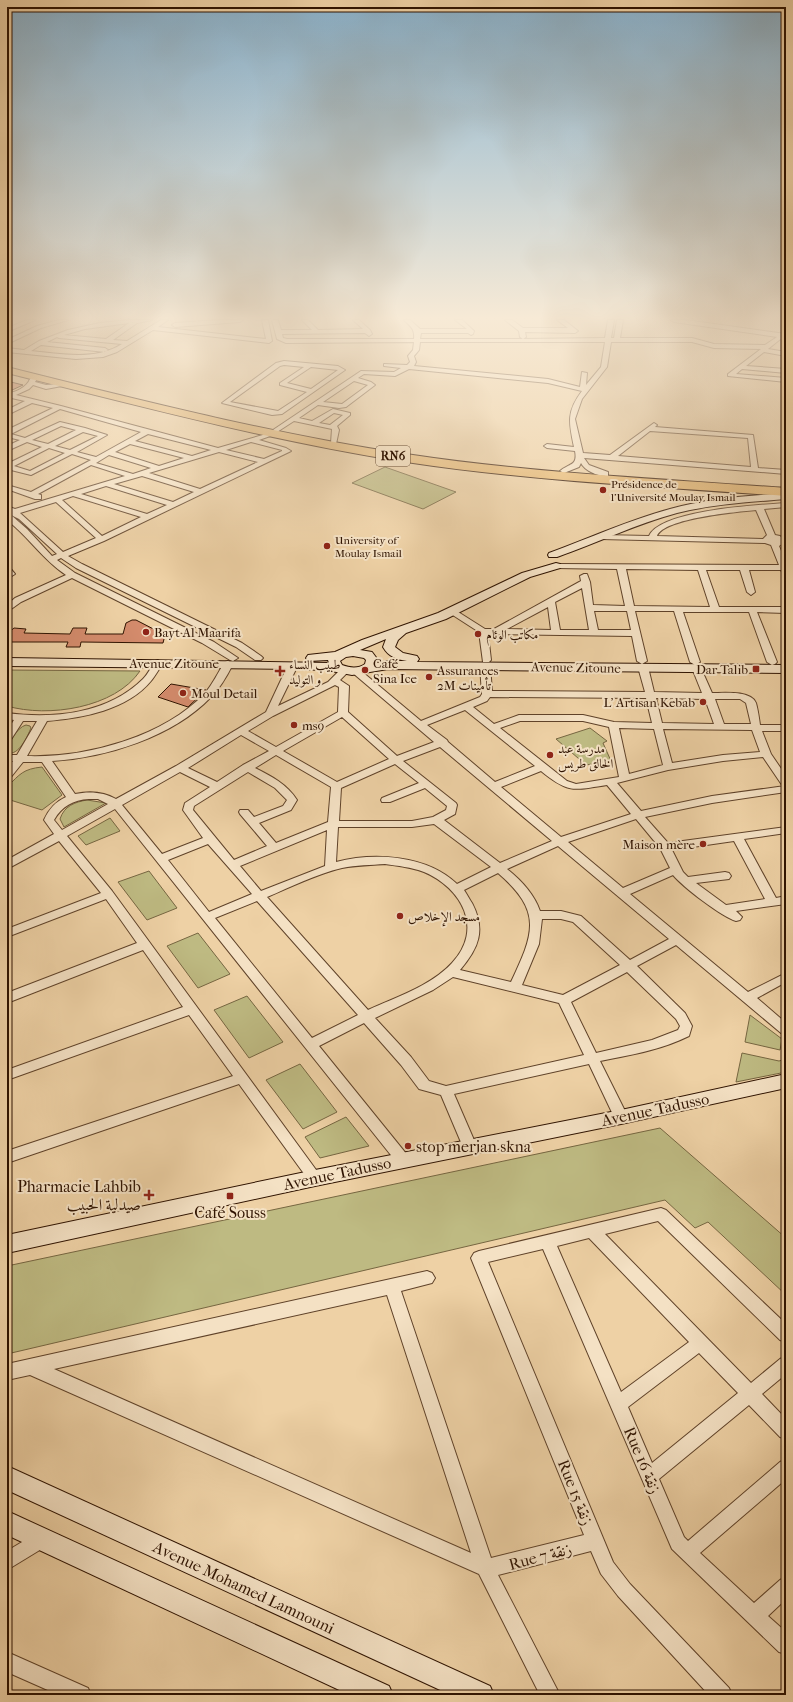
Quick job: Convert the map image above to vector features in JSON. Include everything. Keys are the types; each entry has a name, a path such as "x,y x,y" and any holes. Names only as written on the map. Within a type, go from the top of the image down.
{"highway":[{"name":"RN6","path":"132,399 368,452 523,472 786,492"},
{"name":"RN6","path":"142,399 273,432 334,443 449,460 564,471 786,488"}],"street":[{"path":"25,399 59,407 147,432 266,462"},
{"path":"228,399 224,402 275,413 281,412 300,399"},
{"path":"229,658 178,626 72,575 50,560 7,515 273,432 323,399"},
{"path":"296,402 344,406 353,399"},
{"path":"579,399 572,419 579,453 586,466 605,474"},
{"path":"7,413 31,401"},
{"path":"7,434 59,407"},
{"path":"314,423 333,411 348,414 332,427"},
{"path":"294,419 332,427 336,430 334,443"},
{"path":"7,449 58,424 104,435 31,473 7,467"},
{"path":"611,458 652,427 751,436 755,469"},
{"path":"7,467 83,429"},
{"path":"32,494 147,432"},
{"path":"7,434 72,452 133,476"},
{"path":"50,560 63,556 101,539 266,462 286,452 287,450 251,440"},
{"path":"129,442 192,458"},
{"path":"546,446 611,458 786,472"},
{"path":"109,452 160,468"},
{"path":"564,471 574,467 579,453"},
{"path":"141,474 200,492"},
{"path":"106,484 174,505"},
{"path":"564,563 580,547 601,537 646,519 702,504 711,500 712,497 708,492 674,484"},
{"path":"7,487 53,500 101,539"},
{"path":"73,494 148,516"},
{"path":"702,504 786,496"},
{"path":"652,538 654,531 682,519 724,511 786,505"},
{"path":"759,507 776,541 785,569 621,567 564,563 530,572 452,612 363,643 340,655 336,658 335,664 354,668 786,1030"},
{"path":"7,508 16,512 30,523 63,556 79,566 238,645 258,658"},
{"path":"601,537 776,541"},
{"path":"564,563 580,547"},
{"path":"564,563 586,582 594,632"},
{"path":"621,567 634,633 659,726 668,767"},
{"path":"701,567 715,609"},
{"path":"744,568 751,592"},
{"path":"7,570 11,575 7,577"},
{"path":"7,609 11,601 72,575"},
{"path":"496,632 586,582"},
{"path":"551,601 556,632"},
{"path":"590,608 786,610"},
{"path":"678,609 704,688 709,696 720,727"},
{"path":"752,610 772,662"},
{"path":"452,612 483,631 634,633"},
{"path":"398,631 392,639 389,647 390,650 398,655 413,659"},
{"path":"343,713 344,686 354,668 373,647 398,631"},
{"path":"422,724 486,698 488,694 483,631"},
{"path":"7,758 45,759 80,756 109,749 142,737 166,726 187,713 205,698 217,684 229,658 238,645"},
{"name":"Avenue Zitoune","path":"7,656 320,658 353,652 354,668"},
{"name":"Avenue Zitoune","path":"7,662 158,663 229,658 293,665 354,668 388,665 485,663 696,665 786,669"},
{"name":"Avenue Zitoune","path":"354,668 413,659 485,663"},
{"name":"Avenue Zitoune","path":"696,665 786,662"},
{"path":"7,716 20,718 44,718 79,714 117,701 128,696 145,683 151,676 158,663"},
{"path":"270,714 293,665"},
{"path":"7,865 180,768 270,714 354,668"},
{"path":"488,694 650,694 746,698 751,702 756,727 766,754 786,783"},
{"path":"466,706 542,767 563,782 580,788 668,767 723,758 766,754"},
{"path":"343,713 247,767 188,807 191,815 210,839 406,1061 424,1085 446,1091 652,1045 680,1035 686,1030 685,1022 680,1016 629,966 577,919 561,915 536,915"},
{"path":"232,864 332,824 401,824 436,820 451,812 452,805 447,800 396,760 343,713"},
{"path":"7,739 20,718"},
{"path":"7,775 20,759 44,718"},
{"path":"494,727 513,720 525,718 583,718 614,725 786,728"},
{"path":"614,725 624,777"},
{"path":"241,731 336,786"},
{"path":"336,786 396,760 443,742"},
{"path":"45,759 73,798"},
{"path":"247,767 289,794 292,800 287,808 253,822"},
{"path":"494,786 542,767"},
{"path":"180,768 217,786"},
{"path":"610,782 665,847 676,870 684,881 736,917"},
{"path":"386,800 427,784"},
{"path":"330,867 336,786"},
{"path":"456,889 499,867 559,841 638,815 685,804 786,789"},
{"path":"315,1178 108,894 49,820 51,813 57,807 73,798 85,796 106,798 116,804 403,1160"},
{"path":"244,812 274,847"},
{"path":"436,820 499,867 526,894 536,915 532,950 515,988"},
{"path":"665,847 786,830"},
{"path":"737,837 772,901"},
{"path":"160,859 210,839"},
{"path":"208,917 330,867 364,860 394,861 422,868 435,874 456,889 469,907 474,927 470,948 464,958 451,972 435,983 311,1044"},
{"path":"622,893 676,870"},
{"path":"684,881 725,876"},
{"path":"7,933 108,894"},
{"path":"723,909 786,900"},
{"path":"451,972 564,1000 678,939"},
{"path":"7,998 144,945"},
{"path":"747,998 786,977"},
{"path":"564,1000 621,1117"},
{"path":"7,1075 192,1009"},
{"path":"7,1157 242,1078"},
{"name":"Avenue Tadusso","path":"7,1244 315,1178 621,1117 786,1081"},
{"path":"446,1091 470,1148"},
{"path":"548,1242 660,1214 786,1335"},
{"path":"592,1231 786,1431"},
{"name":"Rue 15 زنقة","path":"548,1242 479,1258 607,1568 624,1590 722,1695"},
{"name":"Rue 16 زنقة","path":"548,1242 678,1542 687,1553 786,1645"},
{"path":"7,1372 428,1278"},
{"path":"392,1287 485,1568 550,1695"},
{"path":"619,1404 700,1343"},
{"path":"650,1476 786,1364"},
{"path":"32,1367 485,1568"},
{"path":"687,1553 786,1468"},
{"name":"Avenue Mohamed Lamnouni","path":"7,1478 481,1695"},
{"path":"7,1523 345,1688 380,1695"},
{"path":"7,1561 42,1539"},
{"name":"Rue 7 زنقة","path":"485,1568 503,1566 595,1541"},
{"path":"755,1615 786,1586"},
{"path":"7,1662 74,1694"}],"shaded area":[{"path":"385,467 456,492 423,509 352,483"},
{"path":"7,670 140,671 129,684 114,694 98,701 80,707 42,711 7,706"},
{"path":"26,725 30,726 31,728 22,745 15,752 7,753 13,737 19,729"},
{"path":"590,728 607,741 603,743 611,761 586,765 556,739"},
{"path":"42,767 62,795 42,810 7,799 7,787 15,779 30,769"},
{"path":"87,800 106,803 64,827 60,819 64,811 74,803"},
{"path":"110,818 120,831 86,845 78,836"},
{"path":"149,871 177,908 147,920 118,882"},
{"path":"198,933 230,974 198,988 167,946"},
{"path":"247,996 283,1042 249,1058 214,1010"},
{"path":"750,1015 782,1039 780,1050 745,1042"},
{"path":"742,1053 779,1061 786,1059 786,1072 736,1082"},
{"path":"300,1064 337,1112 303,1129 266,1080"},
{"path":"346,1117 369,1146 320,1158 305,1137"},
{"path":"660,1128 786,1238 786,1295 708,1222 695,1228 665,1200 7,1354 7,1266"}],"building":[{"name":"Bayt Al Maarifa","path":"136,620 165,635 163,643 81,642 80,647 66,647 68,642 7,642 7,634 14,628 26,629 24,633 70,634 73,628 87,628 85,634 123,634 126,623"},
{"name":"Moul Detail","path":"171,684 206,690 188,707 158,697"}],"place":[{"name":"Présidence de l'Université Moulay Ismail","path":"603,490"},
{"name":"University of Moulay Ismail","path":"327,546"},
{"name":"Bayt Al Maarifa","path":"146,632"},
{"name":"مكاتب الوئام","path":"478,634"},
{"name":"Dar Talib","path":"756,669"},
{"name":"Café Sina Ice","path":"365,670"},
{"name":"طبيب النساء و التوليد","path":"280,671"},
{"name":"Assurances 2M تأمينات","path":"429,677"},
{"name":"Moul Detail","path":"183,693"},
{"name":"L' Artisan Kebab","path":"703,702"},
{"name":"ms9","path":"294,725"},
{"name":"مدرسة عبد الخالق طريس","path":"550,755"},
{"name":"Maison mère","path":"703,844"},
{"name":"مسجد الإخلاص","path":"400,916"},
{"name":"stop merjan skna","path":"408,1146"},
{"name":"Pharmacie Lahbib صيدلية الحبيب","path":"149,1195"},
{"name":"Café Souss","path":"230,1196"}]}
